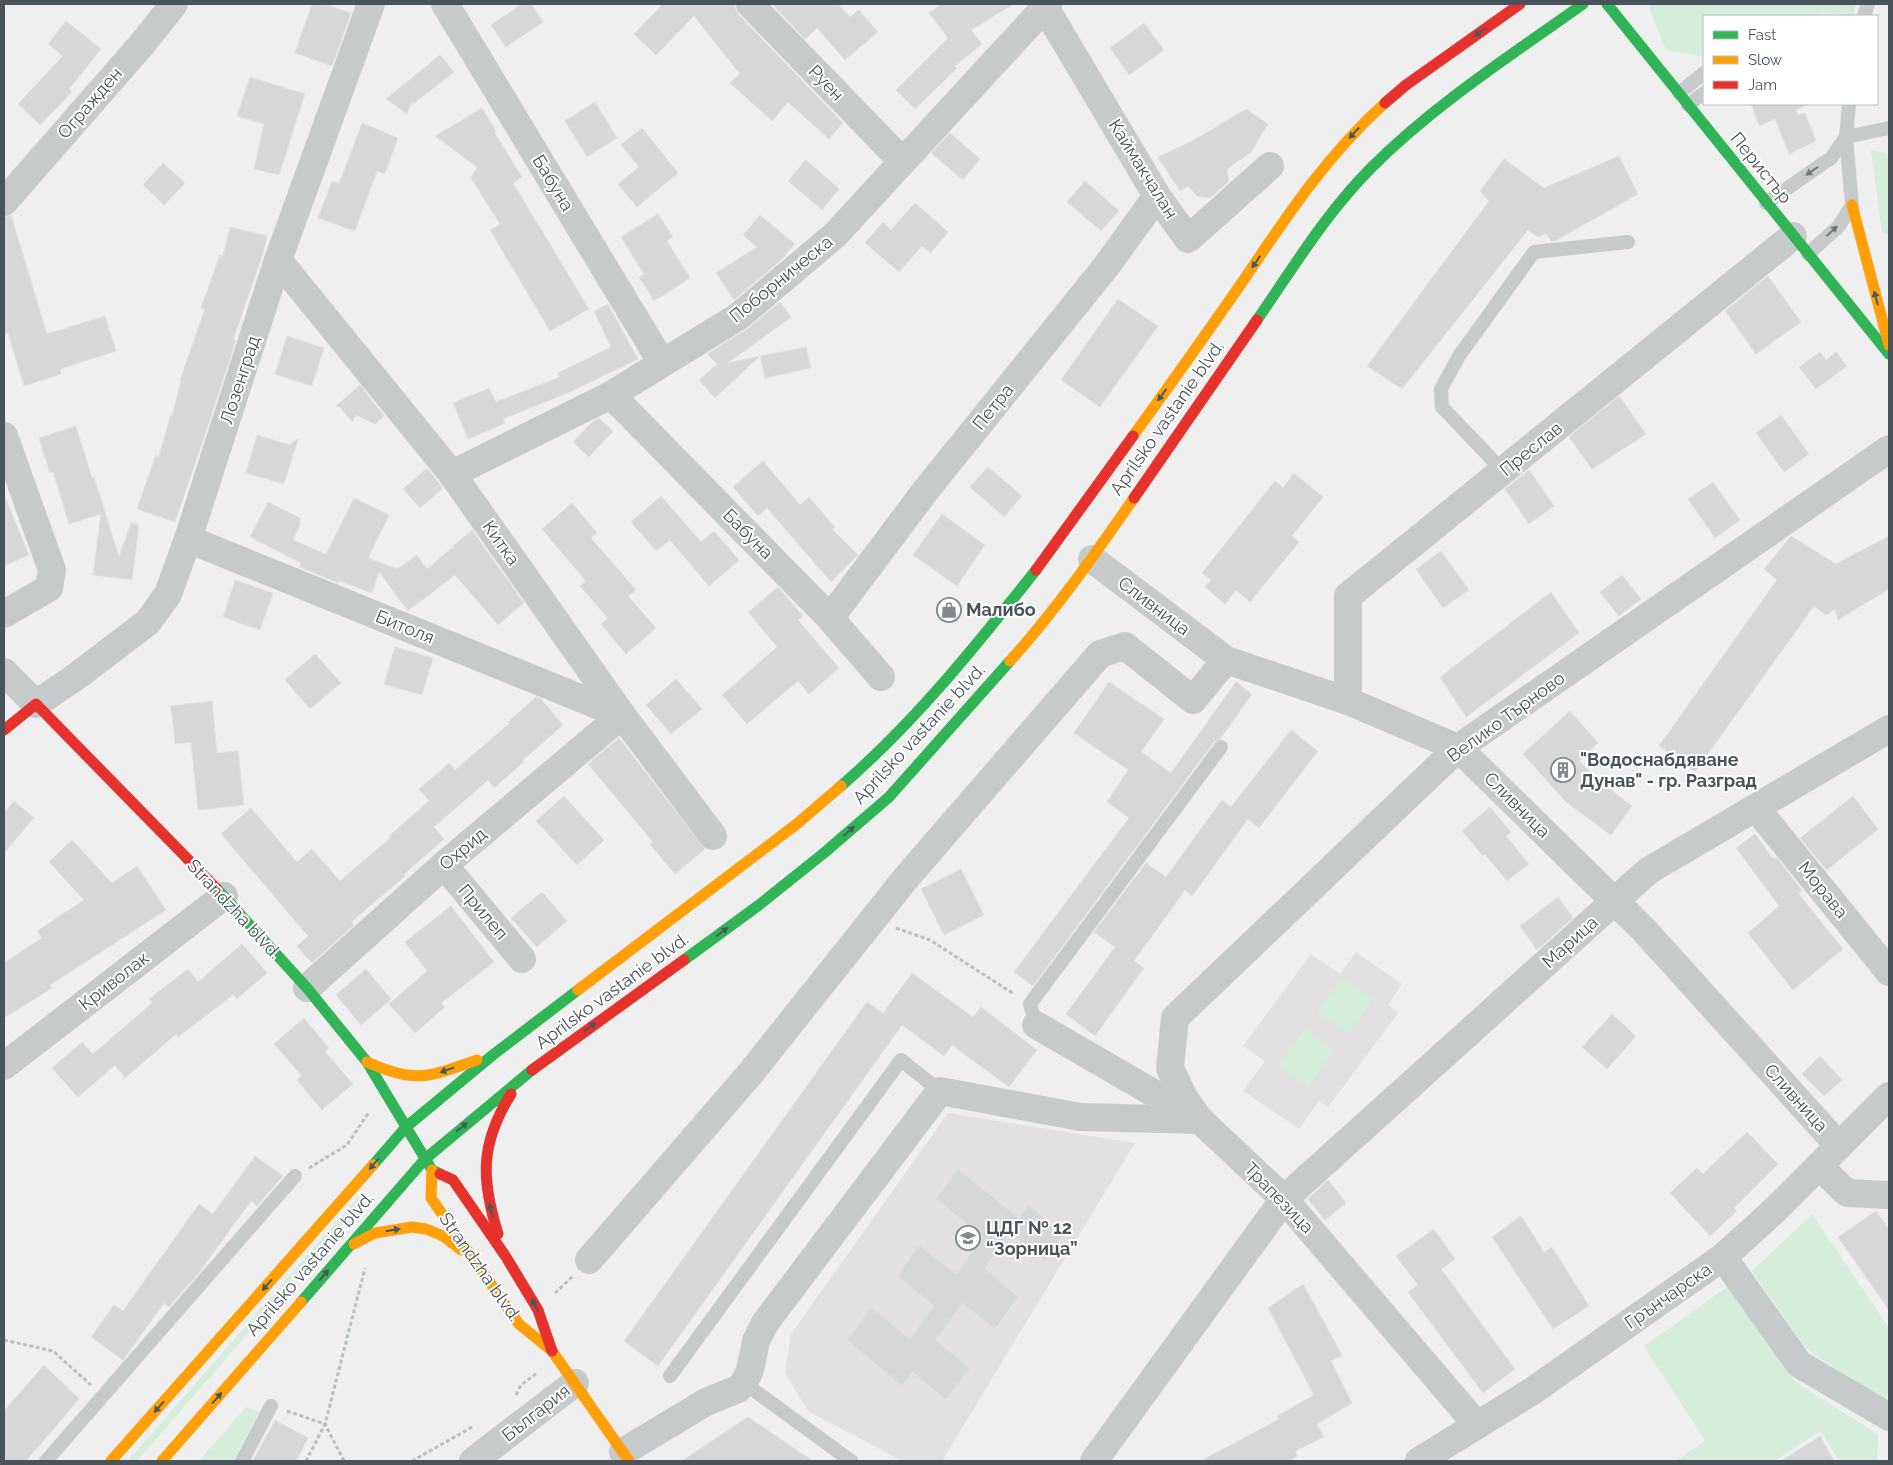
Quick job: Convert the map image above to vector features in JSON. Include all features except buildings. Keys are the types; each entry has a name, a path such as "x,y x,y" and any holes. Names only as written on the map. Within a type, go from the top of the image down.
{"street":[{"name":"Огражден","path":"4,202 143,43 174,4"},
{"name":"Лозенград","path":"36,704 77,676 148,622 168,594 188,539 278,260 372,4"},
{"name":"Бабуна","path":"445,4 662,363"},
{"name":"Руен","path":"750,4 902,161"},
{"name":"Aprilsko vastanie blvd.","path":"112,1461 406,1127 494,1054 798,823 866,764 920,708 1007,607 1210,330 1301,196 1332,156 1364,122 1406,85 1520,4"},
{"name":"Aprilsko vastanie blvd.","path":"162,1461 425,1159 522,1078 759,905 824,853 889,797 1037,631 1092,559 1327,220 1370,169 1434,111 1583,4"},
{"name":"Перистър","path":"1607,4 1889,354"},
{"name":"Поборническа","path":"452,474 611,395 747,310 835,235 1045,5"},
{"name":"Каймакчалан","path":"1045,5 1157,196 1188,239 1270,166"},
{"name":"Петра","path":"830,618 926,490 1108,264 1157,196"},
{"path":"1852,205 1889,345"},
{"name":"Преслав","path":"1348,700 1348,596 1503,471 1801,245"},
{"name":"Китка","path":"278,260 452,474 622,715 713,836"},
{"name":"Бабуна","path":"611,395 830,618 881,677"},
{"path":"4,436 52,570 49,588 4,614"},
{"name":"Велико Търново","path":"1200,1120 1184,1098 1170,1068 1175,1018 1458,748 1889,449"},
{"name":"Битоля","path":"188,539 622,715"},
{"name":"Сливница","path":"1092,559 1226,660 1348,700 1458,748 1644,930 1839,1146"},
{"path":"589,1260 749,1075 906,878 1100,654 1125,646 1193,700 1226,660"},
{"name":"Strandzha blvd.","path":"4,672 224,896 307,988 367,1062 432,1170 453,1180 506,1257 538,1310 552,1351 568,1388 626,1457"},
{"path":"4,730 36,704"},
{"name":"Охрид","path":"307,988 444,865 622,715"},
{"name":"Марица","path":"1094,1461 1284,1199 1648,871 1889,729"},
{"name":"Морава","path":"1756,808 1889,972"},
{"name":"Прилеп","path":"444,865 522,958"},
{"name":"Криволак","path":"4,1066 224,896"},
{"name":"Трапезица","path":"1033,1014 1200,1120 1284,1199 1477,1425"},
{"path":"367,1062 394,1075 417,1078 494,1054"},
{"path":"506,1257 490,1212 485,1176 486,1156 492,1128 503,1105 522,1078"},
{"path":"626,1457 706,1402 738,1389 744,1383 750,1370 756,1341 765,1323 940,1090 1080,1117 1200,1120"},
{"name":"Грънчарска","path":"1425,1460 1531,1392 1723,1257 1775,1210 1889,1096"},
{"path":"1819,1166 1847,1193 1889,1195"},
{"name":"Strandzha blvd.","path":"432,1170 431,1198 519,1324 552,1351"},
{"path":"348,1247 375,1233 412,1227 426,1229 443,1236 472,1258"},
{"path":"1723,1257 1799,1364 1889,1417 1889,1422"},
{"name":"България","path":"473,1461 568,1388"}],"lane":[{"path":"1679,93 1703,74"},
{"path":"1688,105 1703,94"},
{"path":"1801,245 1839,226 1852,205 1846,138 1849,105"},
{"path":"1766,203 1831,158 1846,138 1889,128"},
{"path":"1503,471 1442,407 1440,389 1459,356 1534,252 1628,242"},
{"path":"1033,1014 1221,747"},
{"path":"670,1376 901,1060 940,1090"},
{"path":"46,1461 296,1176"},
{"path":"744,1383 851,1461"},
{"path":"242,1461 271,1406"}],"path":[{"path":"872,920 930,940 1033,1014"},
{"path":"296,1176 348,1145"},
{"path":"538,1310 589,1260"},
{"path":"306,1461 325,1424 365,1267 359,1274"},
{"path":"4,1340 53,1351 102,1395"},
{"path":"515,1398 521,1384 542,1370 568,1388"},
{"path":"412,1461 478,1423"},
{"path":"325,1424 344,1461"}],"shaded area":[{"path":"1356,952 1402,984 1388,1005 1398,1013 1328,1107 1319,1101 1299,1129 1243,1091 1265,1061 1243,1046 1311,954 1340,974"},
{"name":"ЦДГ № 12 “Зорница”","path":"948,1113 1135,1143 942,1461 902,1461 808,1411 785,1373 791,1334"}],"green space":[{"path":"1651,4 1856,4 1853,15 1823,12 1816,15 1703,15 1703,57 1666,50 1649,8"},
{"path":"1871,150 1886,153 1889,158 1889,235 1882,233"},
{"path":"1342,977 1373,999 1348,1034 1317,1012"},
{"path":"1305,1028 1335,1050 1308,1087 1277,1066"},
{"path":"359,1196 363,1201 137,1461 128,1461"},
{"path":"1812,1214 1889,1328 1889,1394 1880,1400 1804,1347 1752,1271"},
{"path":"1727,1287 1795,1382 1878,1434 1877,1461 1839,1461 1821,1431 1774,1461 1676,1461 1705,1441 1644,1346"},
{"path":"246,1407 259,1412 233,1461 199,1461"}],"traffic: fast":[{"path":"1257,320 1339,203 1371,168 1420,123 1447,102 1583,4"},
{"path":"1607,4 1889,354"},
{"path":"841,786 868,762 919,710 967,655 1036,570"},
{"path":"684,960 759,905 824,853 889,797 1010,661"},
{"path":"217,889 307,988 367,1062 432,1170 440,1174"},
{"path":"373,1165 406,1127 494,1054 578,990"},
{"path":"301,1302 425,1159 532,1070"}],"traffic: slow":[{"path":"1133,436 1308,188 1344,144 1385,103"},
{"path":"1852,205 1889,345"},
{"path":"1010,661 1059,602 1134,498"},
{"path":"578,990 798,823 841,786"},
{"path":"367,1062 398,1073 422,1076 446,1071 477,1060"},
{"path":"111,1461 373,1165"},
{"path":"432,1170 431,1198 519,1324 552,1351 629,1461"},
{"path":"354,1244 375,1233 412,1227 426,1229 443,1236 461,1250"},
{"path":"162,1461 301,1302"}],"traffic: jam":[{"path":"1385,103 1406,85 1520,4"},
{"path":"1134,498 1257,320"},
{"path":"1036,570 1133,436"},
{"path":"4,730 36,704 217,889"},
{"path":"532,1070 684,960"},
{"path":"498,1234 488,1196 487,1162 494,1129 511,1094"},
{"path":"440,1174 453,1180 506,1257 538,1310 552,1351"}],"place":[{"name":"Малибо","path":"949,610"},
{"name":"\"Водоснабдяване Дунав\" - гр. Разград","path":"1563,770"},
{"name":"ЦДГ № 12 “Зорница”","path":"968,1238"}]}
